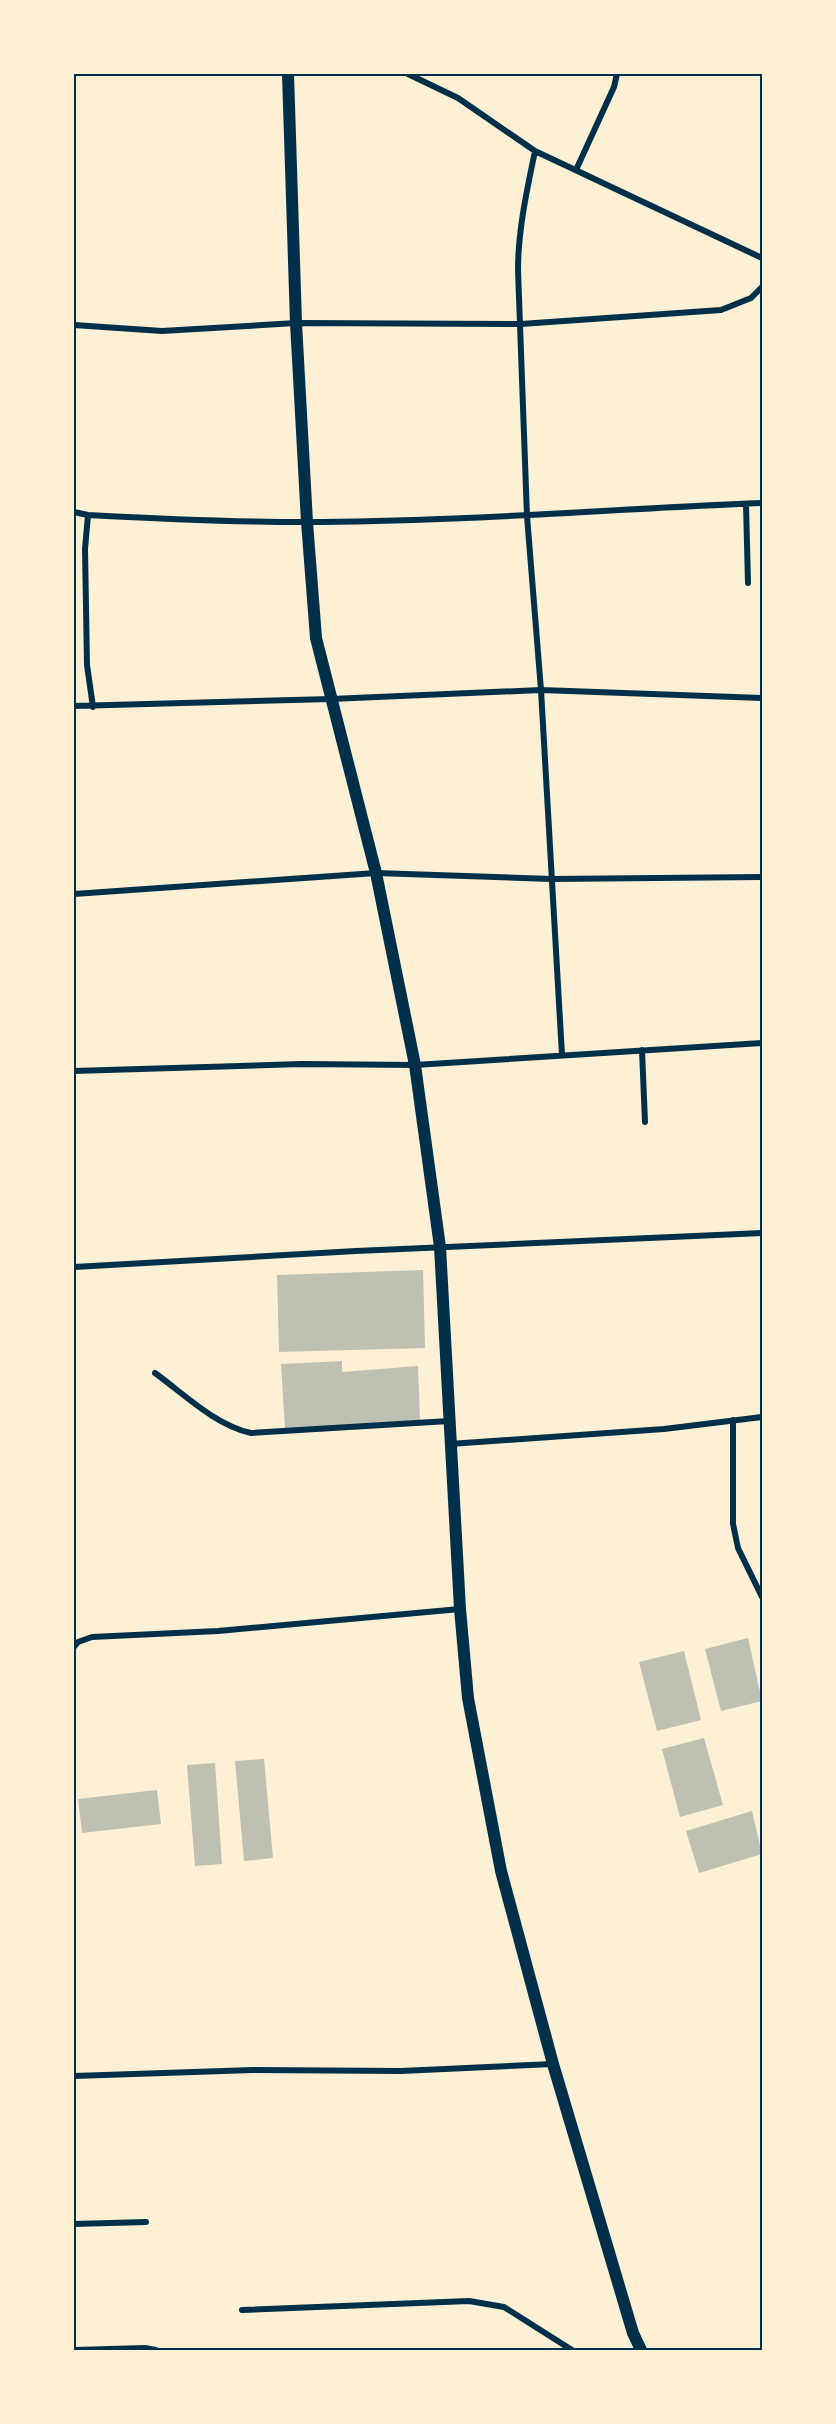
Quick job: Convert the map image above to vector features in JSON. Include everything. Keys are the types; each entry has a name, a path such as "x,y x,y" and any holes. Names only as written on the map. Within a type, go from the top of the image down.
{"main road":[{"path":"288,74 296,323 316,638 376,873 415,1065 440,1247 460,1609 468,1698 498,1859 554,2064 633,2333 641,2350"}],"street":[{"path":"408,74 458,98 535,151 762,258"},
{"path":"576,170 614,87 616,74"},
{"path":"535,151 518,245 526,516 541,690 562,1055"},
{"path":"74,325 162,331 296,323 521,324 721,310 751,298 762,287"},
{"path":"74,512 88,515 175,520 307,522 526,516 762,503"},
{"path":"746,504 748,583"},
{"path":"88,515 85,549 87,665 93,707"},
{"path":"74,706 331,699 541,690 762,698"},
{"path":"74,894 376,873 551,879 762,877"},
{"path":"74,1071 301,1064 415,1065 762,1043"},
{"path":"642,1050 645,1122"},
{"path":"74,1267 440,1247 762,1233"},
{"path":"155,1373 222,1422 238,1430 251,1432 449,1421"},
{"path":"450,1444 664,1429 762,1417"},
{"path":"733,1420 733,1524 738,1548 762,1597"},
{"path":"74,1647 78,1641 92,1637 218,1631 460,1609"},
{"path":"74,2076 252,2070 401,2071 554,2064"},
{"path":"74,2224 146,2222"},
{"path":"242,2310 469,2301 490,2303 504,2307 572,2350"},
{"path":"74,2350 145,2348 156,2350"}],"building":[{"path":"423,1270 425,1348 279,1352 277,1275"},
{"path":"342,1361 342,1372 418,1366 420,1421 285,1429 281,1364"},
{"path":"748,1638 762,1701 721,1711 705,1649"},
{"path":"684,1651 701,1720 657,1731 639,1662"},
{"path":"704,1738 723,1805 680,1817 662,1749"},
{"path":"264,1759 273,1858 244,1861 235,1761"},
{"path":"215,1763 222,1864 195,1866 187,1765"},
{"path":"157,1790 161,1824 82,1833 78,1799"},
{"path":"752,1811 762,1854 699,1873 686,1831"}]}
